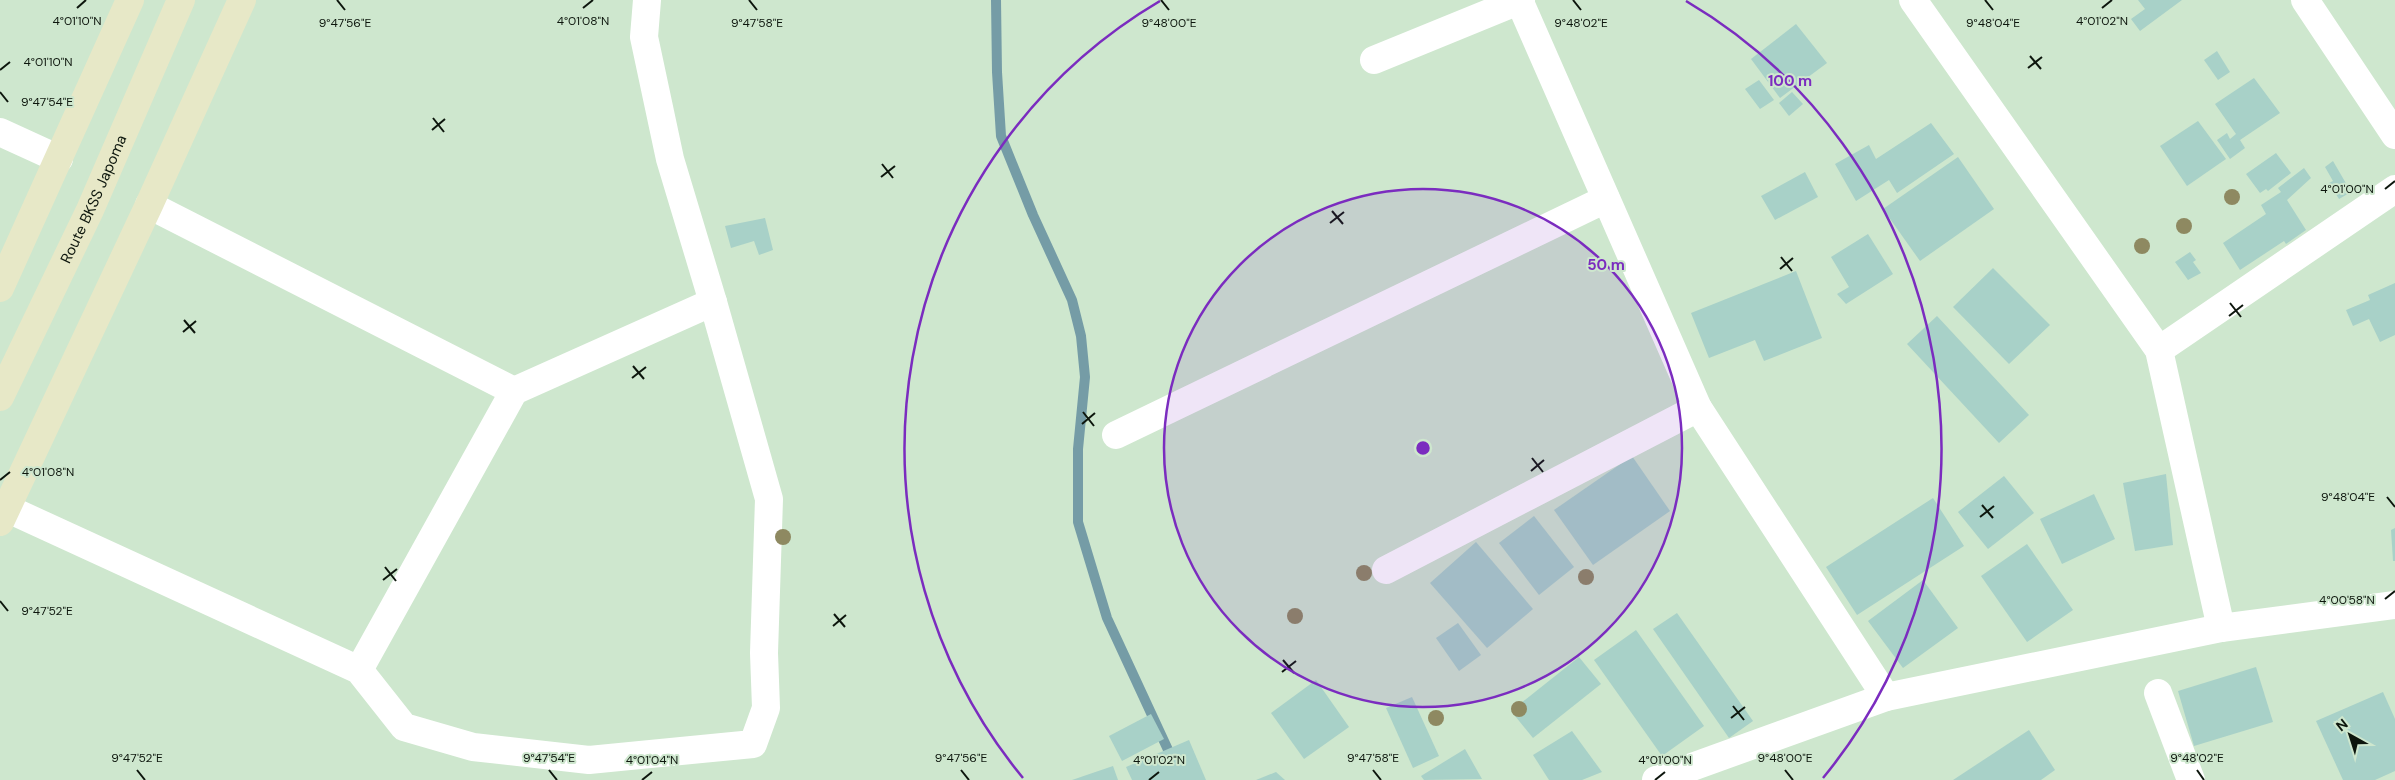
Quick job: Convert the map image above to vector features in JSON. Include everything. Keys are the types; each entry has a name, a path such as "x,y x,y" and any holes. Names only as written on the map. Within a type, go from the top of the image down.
{"main road":[{"path":"0,288 130,0"},
{"name":"Route BKSS Japoma","path":"0,397 90,210 181,0"},
{"path":"3,515 149,205 242,0"}],"street":[{"path":"3,515 360,670 404,727 473,747 589,760 754,744 766,708 764,653 769,499 670,159 644,36 647,0"},
{"path":"1374,60 1519,0 1698,408 1886,697"},
{"path":"1913,0 2159,350 2221,628"},
{"path":"2305,0 2395,135"},
{"path":"0,132 59,159"},
{"path":"2159,350 2395,189"},
{"path":"1116,435 1606,199"},
{"path":"149,205 514,391"},
{"path":"360,670 514,391 713,302"},
{"path":"1386,570 1698,408"},
{"path":"1656,780 1886,697 2221,628 2395,605"},
{"path":"2158,694 2191,780"}],"building":[{"path":"2138,0 2182,0 2140,31 2131,19 2145,9"},
{"path":"1796,24 1827,63 1780,98 1751,59"},
{"path":"2217,51 2230,72 2218,80 2204,60"},
{"path":"2254,78 2280,113 2240,140 2245,148 2230,159 2217,140 2227,133 2230,139 2236,134 2215,104"},
{"path":"1759,80 1774,100 1760,109 1745,89"},
{"path":"1792,92 1803,104 1789,116 1779,103"},
{"path":"2198,121 2226,159 2187,186 2160,146"},
{"path":"1931,123 1954,154 1897,193 1889,180 1856,201 1835,164 1869,145 1876,159"},
{"path":"2276,153 2291,173 2268,191 2266,189 2260,193 2246,174"},
{"path":"1958,157 1994,209 1920,261 1883,209"},
{"path":"2333,161 2351,192 2339,199 2329,183 2333,181 2325,167"},
{"path":"2304,168 2311,178 2287,200 2306,230 2286,244 2284,241 2240,270 2223,243 2266,214 2261,205 2281,192 2278,188"},
{"path":"1805,172 1818,197 1775,220 1761,196"},
{"path":"765,218 773,250 759,255 754,241 731,248 725,226"},
{"path":"1868,234 1893,274 1846,304 1837,294 1849,287 1831,257"},
{"path":"2190,252 2196,260 2193,262 2201,273 2188,280 2175,262"},
{"path":"1993,268 2050,325 2009,364 1953,307"},
{"path":"1796,271 1822,338 1764,361 1755,340 1709,358 1691,313"},
{"path":"2395,283 2395,335 2380,342 2369,319 2353,326 2346,310 2370,300 2368,295"},
{"path":"1937,316 2029,415 1999,443 1907,344"},
{"path":"1632,456 1670,511 1593,565 1554,510"},
{"path":"2166,474 2173,545 2135,551 2123,483"},
{"path":"2004,476 2034,513 1988,549 1958,512"},
{"path":"2094,494 2115,539 2062,564 2040,519"},
{"path":"1933,498 1964,546 1857,615 1826,567"},
{"path":"1534,516 1574,567 1539,595 1499,543"},
{"path":"2395,528 2395,561 2393,561 2391,530"},
{"path":"1476,542 1533,609 1487,648 1430,583"},
{"path":"2027,544 2073,610 2027,642 1981,576"},
{"path":"1923,580 1958,628 1903,668 1868,621"},
{"path":"1677,613 1753,721 1729,738 1653,629"},
{"path":"1458,623 1481,655 1459,671 1436,638"},
{"path":"1636,630 1704,726 1662,756 1594,660"},
{"path":"1579,657 1601,684 1533,738 1511,711"},
{"path":"2256,667 2273,722 2194,746 2178,691"},
{"path":"1316,680 1349,727 1304,759 1271,713"},
{"path":"2383,692 2395,719 2395,771 2375,780 2343,780 2316,721"},
{"path":"1412,697 1439,756 1413,768 1386,708"},
{"path":"1151,714 1164,739 1122,761 1109,736"},
{"path":"2029,730 2055,770 2041,780 1953,780"},
{"path":"1572,731 1602,772 1582,780 1549,780 1533,755"},
{"path":"1189,740 1206,780 1132,780 1126,767"},
{"path":"1465,749 1482,779 1424,780 1421,776"},
{"path":"1113,766 1118,780 1072,780"},
{"path":"1276,772 1285,780 1256,780"}],"waterway":[{"path":"996,0 997,72 1001,136 1033,215 1072,300 1081,336 1085,377 1078,449 1078,522 1107,618 1182,780"}]}
